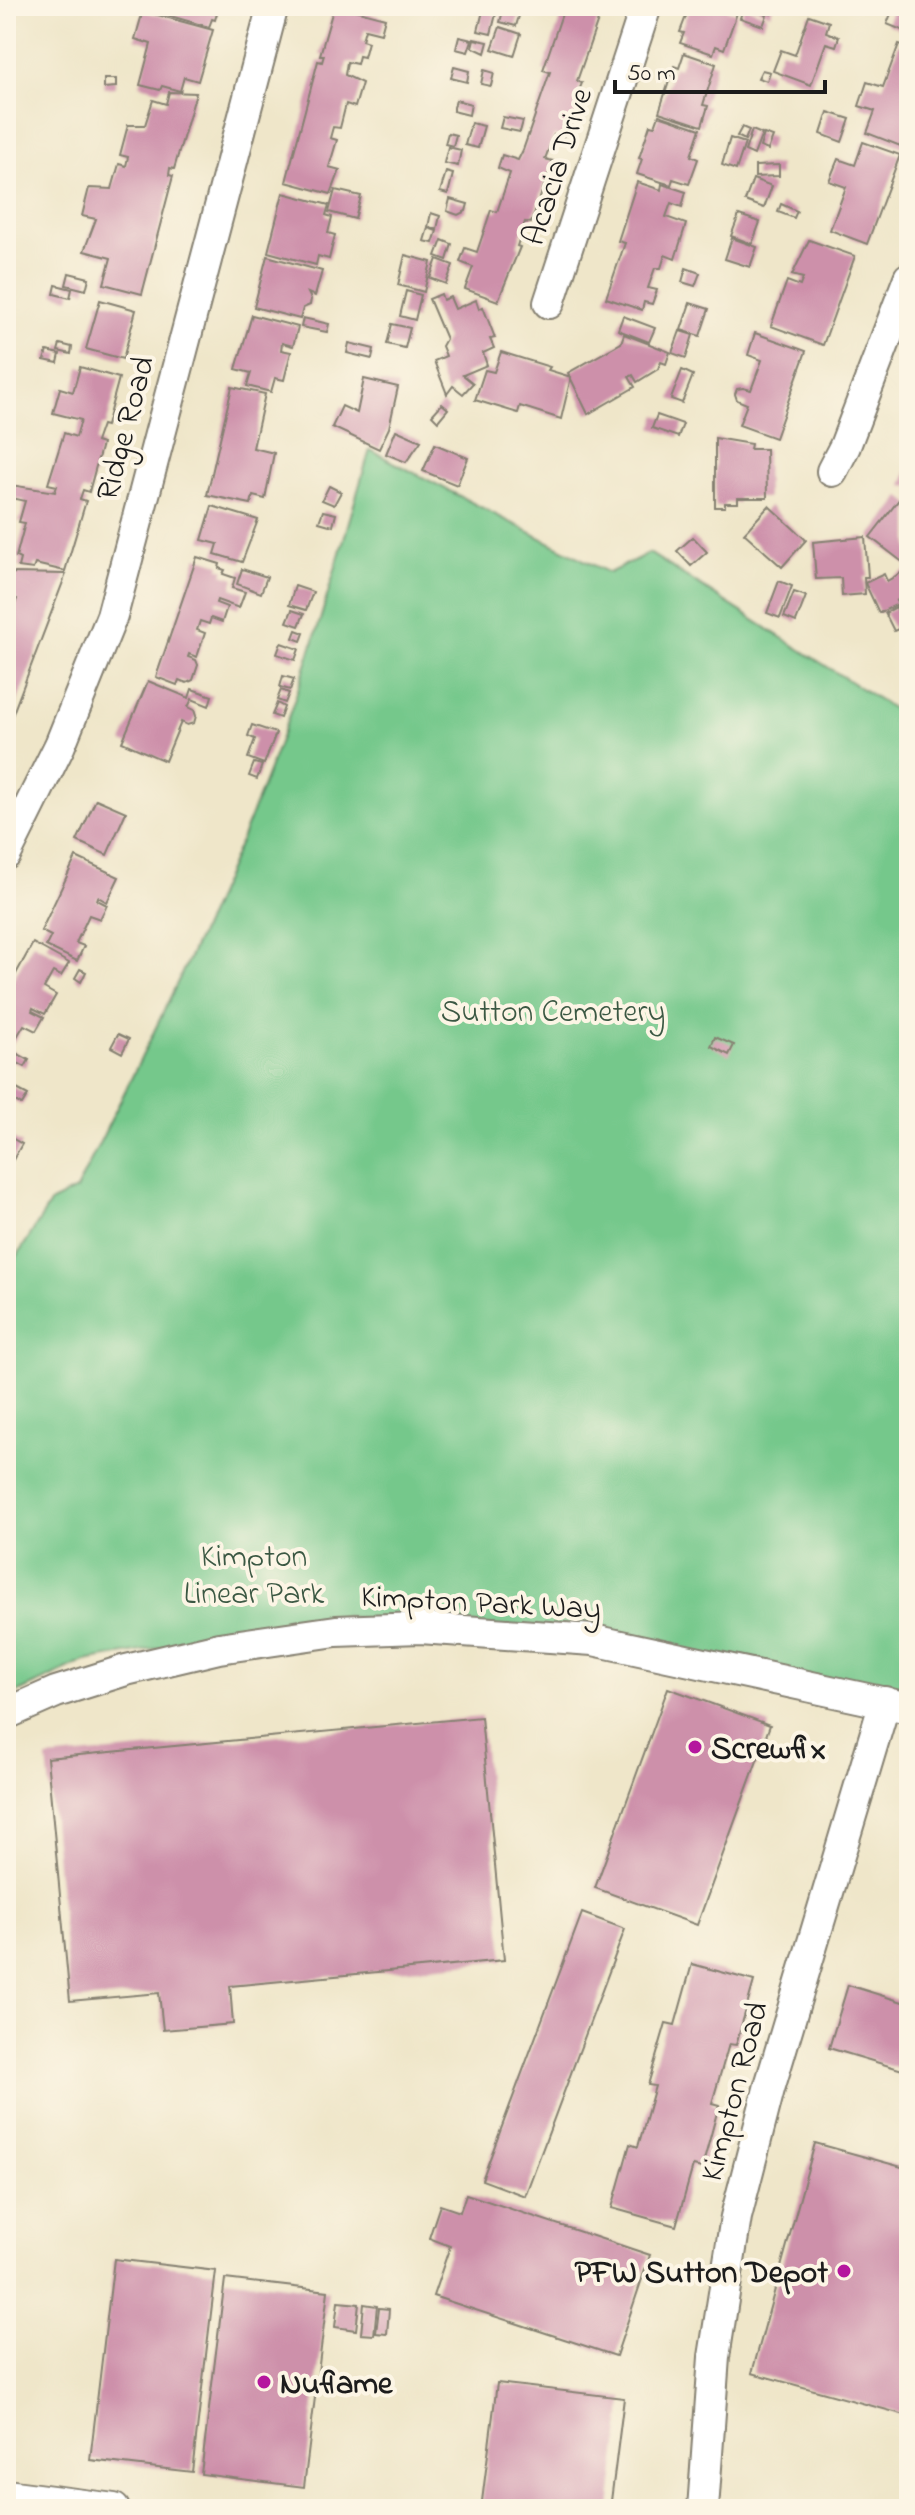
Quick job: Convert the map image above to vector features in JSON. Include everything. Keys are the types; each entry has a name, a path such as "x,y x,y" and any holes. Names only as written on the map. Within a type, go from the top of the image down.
{"street":[{"name":"Ridge Road","path":"6,854 60,745 112,616 273,6"},
{"name":"Acacia Drive","path":"549,303 646,6"},
{"path":"832,471 845,446 909,278"},
{"name":"Kimpton Park Way","path":"6,1714 56,1692 126,1670 219,1648 336,1631 420,1628 593,1640 897,1705"},
{"name":"Kimpton Road","path":"703,2509 714,2357 736,2217 782,2046 897,1705"},
{"path":"6,2495 114,2509"}],"green space":[{"name":"Sutton Cemetery","path":"370,450 609,573 649,553 909,719 909,1701 344,1616 85,1661 6,1698 6,1274 51,1202 76,1190 202,929 285,728"}],"building":[{"path":"162,6 219,6 215,20 212,19 209,27 160,13"},
{"path":"334,6 356,6 355,10 385,18 381,33 365,29 362,40 368,42 364,57 359,56 357,64 347,62 345,75 362,83 355,107 346,104 340,128 333,127 330,138 337,140 329,167 340,170 331,194 286,182 318,61 322,62 324,55 320,55"},
{"path":"690,6 728,6 726,10 737,13 724,49 716,46 713,54 680,43 684,33 680,32"},
{"path":"744,6 767,15 763,26 740,18"},
{"path":"750,6 773,6 771,14"},
{"path":"894,6 909,6 909,33 887,24"},
{"path":"564,8 598,20 577,81 582,83 576,98 580,100 563,138 554,135 545,159 553,161 531,223 525,222 517,246 520,247 498,301 465,289 473,267 460,262 465,248 477,252 491,210 497,212 510,173 498,168 502,155 518,160 523,150 550,72 543,70"},
{"path":"143,11 213,30 198,81 184,77 180,91 140,85 151,44 135,39"},
{"path":"483,11 496,14 491,34 478,31"},
{"path":"503,11 519,16 516,26 500,22"},
{"path":"809,15 829,22 826,32 839,37 836,46 826,43 811,85 773,71 781,50 795,55"},
{"path":"500,27 521,34 514,56 492,49"},
{"path":"459,37 472,40 468,52 456,49"},
{"path":"474,39 488,42 485,53 472,47"},
{"path":"899,44 909,47 909,131 903,147 867,133 875,111 859,106 867,82 883,87"},
{"path":"684,53 716,64 703,105 708,106 702,126 659,112 674,66 679,68"},
{"path":"454,67 469,71 467,82 451,78"},
{"path":"484,70 494,73 491,86 481,84"},
{"path":"762,70 770,72 767,81 758,78"},
{"path":"104,79 116,79 116,87 104,88"},
{"path":"169,92 196,93 174,169 170,168 169,175 173,176 142,294 104,284 111,258 84,251 96,219 82,216 89,188 112,189 119,164 126,166 128,157 120,155 128,125 145,125 153,100 166,104"},
{"path":"456,100 471,104 469,115 453,111"},
{"path":"828,112 850,119 842,142 821,134"},
{"path":"659,115 700,129 691,156 698,159 689,184 673,179 671,185 637,174 650,125 655,126"},
{"path":"503,117 523,121 520,132 500,128"},
{"path":"471,123 484,126 478,148 465,145"},
{"path":"742,127 749,130 745,140 737,136"},
{"path":"752,130 762,134 754,155 745,151"},
{"path":"448,133 456,135 453,146 445,144"},
{"path":"764,134 773,137 768,150 760,147"},
{"path":"730,138 745,143 736,170 722,165"},
{"path":"863,142 900,155 867,244 830,230 846,187 829,181 838,159 855,165"},
{"path":"448,147 461,150 458,166 444,163"},
{"path":"779,165 779,176 755,177 755,166"},
{"path":"446,172 453,174 448,194 440,192"},
{"path":"753,179 772,186 764,208 745,201"},
{"path":"637,182 661,190 662,184 686,192 682,207 671,203 666,217 686,224 675,259 665,255 661,268 655,268 648,288 657,290 652,304 644,302 642,310 606,298 625,243 618,241"},
{"path":"335,190 361,196 355,219 329,212"},
{"path":"283,193 329,205 326,215 332,217 328,233 335,235 329,259 318,256 316,265 268,252"},
{"path":"450,199 468,204 466,211 458,215 447,211"},
{"path":"781,204 797,211 794,218 778,212"},
{"path":"431,213 440,216 437,229 428,227"},
{"path":"739,215 760,222 752,244 731,236"},
{"path":"428,228 437,231 433,243 424,241"},
{"path":"732,238 757,247 750,267 725,259"},
{"path":"442,240 452,244 447,260 436,256"},
{"path":"809,240 855,256 823,345 771,326 787,281 800,286 803,278 792,275"},
{"path":"405,255 431,262 424,292 398,285"},
{"path":"267,256 322,271 315,296 308,293 310,305 303,308 300,319 254,307"},
{"path":"437,259 453,265 446,284 430,278"},
{"path":"686,268 700,273 695,286 682,282"},
{"path":"69,273 89,278 86,290 66,285"},
{"path":"56,285 72,289 70,298 54,294"},
{"path":"406,291 421,295 415,320 400,316"},
{"path":"441,294 443,300 450,297 455,309 476,300 479,309 483,307 495,338 490,339 494,348 483,353 487,365 463,375 473,383 463,394 453,386 447,394 434,361 446,356 442,346 446,339 429,299"},
{"path":"100,300 136,310 123,359 86,349"},
{"path":"690,303 709,309 700,336 681,330"},
{"path":"252,315 298,327 293,346 282,343 281,350 291,352 284,380 275,378 271,392 247,386 251,373 236,369"},
{"path":"623,316 655,328 649,342 618,330"},
{"path":"303,318 329,324 327,332 301,327"},
{"path":"392,324 410,328 405,348 387,344"},
{"path":"680,331 693,335 686,358 672,353"},
{"path":"755,333 806,351 775,438 739,425 747,404 737,400 735,394 737,389 751,390 762,360 748,355"},
{"path":"624,334 670,352 666,364 661,362 658,369 637,382 633,375 629,377 635,387 588,414 568,373 621,343"},
{"path":"349,343 374,349 372,359 347,353"},
{"path":"60,344 72,347 71,354 58,351"},
{"path":"47,351 60,354 58,363 44,360"},
{"path":"501,352 571,377 561,419 520,406 518,413 475,400 485,370 494,372"},
{"path":"80,367 119,378 106,426 102,425 96,442 102,444 89,492 83,490 80,499 86,501 65,571 35,564 33,569 18,567 20,559 16,557 25,523 19,522 25,501 7,497 11,485 55,492 57,486 48,484 64,433 76,437 81,420 53,413 60,388 73,392"},
{"path":"682,370 693,375 682,403 671,399"},
{"path":"364,379 398,387 389,428 379,449 332,427 342,406 357,413"},
{"path":"232,387 265,394 253,448 274,453 265,499 253,496 251,504 207,495"},
{"path":"442,404 448,409 438,421 432,415"},
{"path":"657,415 683,424 678,437 652,428"},
{"path":"396,430 421,441 406,462 386,454"},
{"path":"715,438 751,444 750,449 766,449 767,498 738,498 738,503 715,507"},
{"path":"435,444 468,458 457,485 423,471"},
{"path":"909,465 909,487 902,485"},
{"path":"329,486 341,492 334,505 322,500"},
{"path":"901,497 909,503 909,567 870,537"},
{"path":"212,506 258,520 242,562 215,554 218,544 202,540"},
{"path":"769,506 806,540 782,567 744,533"},
{"path":"323,511 336,514 333,526 319,522"},
{"path":"693,537 707,552 691,566 677,551"},
{"path":"865,537 868,577 864,577 865,594 842,596 841,578 816,579 813,542"},
{"path":"197,557 220,564 219,568 225,570 223,574 235,578 232,588 245,592 239,608 217,600 216,603 227,607 222,622 211,618 209,624 200,621 197,630 205,633 197,657 189,654 188,657 196,660 198,665 193,680 187,683 179,680 177,685 156,677"},
{"path":"242,569 267,577 261,593 237,584"},
{"path":"906,570 909,595 879,613 865,583 884,574 887,581"},
{"path":"9,573 66,574 10,721 6,720 6,619 9,620 17,599 6,594"},
{"path":"779,581 792,586 780,618 767,613"},
{"path":"295,586 313,592 306,610 289,605"},
{"path":"794,592 806,596 796,622 784,617"},
{"path":"896,607 905,626 894,631 885,613"},
{"path":"292,610 304,614 299,626 287,622"},
{"path":"296,630 304,633 301,641 293,638"},
{"path":"281,643 299,649 295,660 277,654"},
{"path":"283,676 294,679 290,690 280,687"},
{"path":"148,681 189,698 192,689 212,696 209,706 192,699 188,707 194,710 194,723 187,725 181,722 165,761 122,742"},
{"path":"281,690 289,693 285,703 277,700"},
{"path":"277,703 284,707 280,718 272,715"},
{"path":"252,725 276,733 264,764 248,758 255,739 248,736"},
{"path":"254,763 262,765 257,779 249,776"},
{"path":"96,799 126,812 107,855 77,841"},
{"path":"76,857 119,877 107,902 98,897 97,900 107,905 100,919 89,915 76,943 84,946 77,961 46,946 51,936 41,931"},
{"path":"33,943 69,963 61,976 53,972 44,988 56,995 45,1014 33,1008 32,1011 44,1017 36,1031 24,1025 12,1045 6,1042 6,992"},
{"path":"80,969 86,972 81,982 75,978"},
{"path":"118,1034 129,1039 122,1053 111,1047"},
{"path":"715,1037 734,1045 729,1055 711,1046"},
{"path":"7,1048 29,1060 25,1067 6,1057"},
{"path":"13,1087 28,1095 22,1105 8,1097"},
{"path":"6,1135 22,1144 6,1172"},
{"path":"668,1688 770,1725 697,1925 595,1888"},
{"path":"481,1717 504,1960 230,1986 233,2024 163,2030 159,1993 70,2001 47,1758"},
{"path":"582,1913 625,1929 525,2196 482,2180"},
{"path":"692,1964 754,1981 736,2045 729,2044 712,2103 719,2105 702,2168 693,2166 676,2226 612,2208 630,2144 638,2147 655,2086 648,2085 666,2023 675,2025"},
{"path":"848,1985 909,2004 909,2072 829,2048"},
{"name":"PFW Sutton Depot","path":"815,2143 909,2169 909,2416 752,2373"},
{"path":"466,2194 650,2255 616,2356 433,2296 450,2246 429,2238 440,2205 460,2212"},
{"path":"114,2259 216,2271 192,2472 90,2460"},
{"name":"Nuflame","path":"225,2279 328,2291 304,2487 201,2474"},
{"path":"338,2302 359,2304 356,2330 335,2327"},
{"path":"364,2304 377,2306 374,2335 361,2334"},
{"path":"379,2308 389,2309 387,2334 376,2333"},
{"path":"497,2383 624,2398 610,2509 481,2509"}],"place":[{"name":"Screwfix","path":"695,1747"},
{"name":"PFW Sutton Depot","path":"844,2271"},
{"name":"Nuflame","path":"264,2382"}],"park label":[{"name":"Kimpton Linear Park","path":"254,1574"}]}
